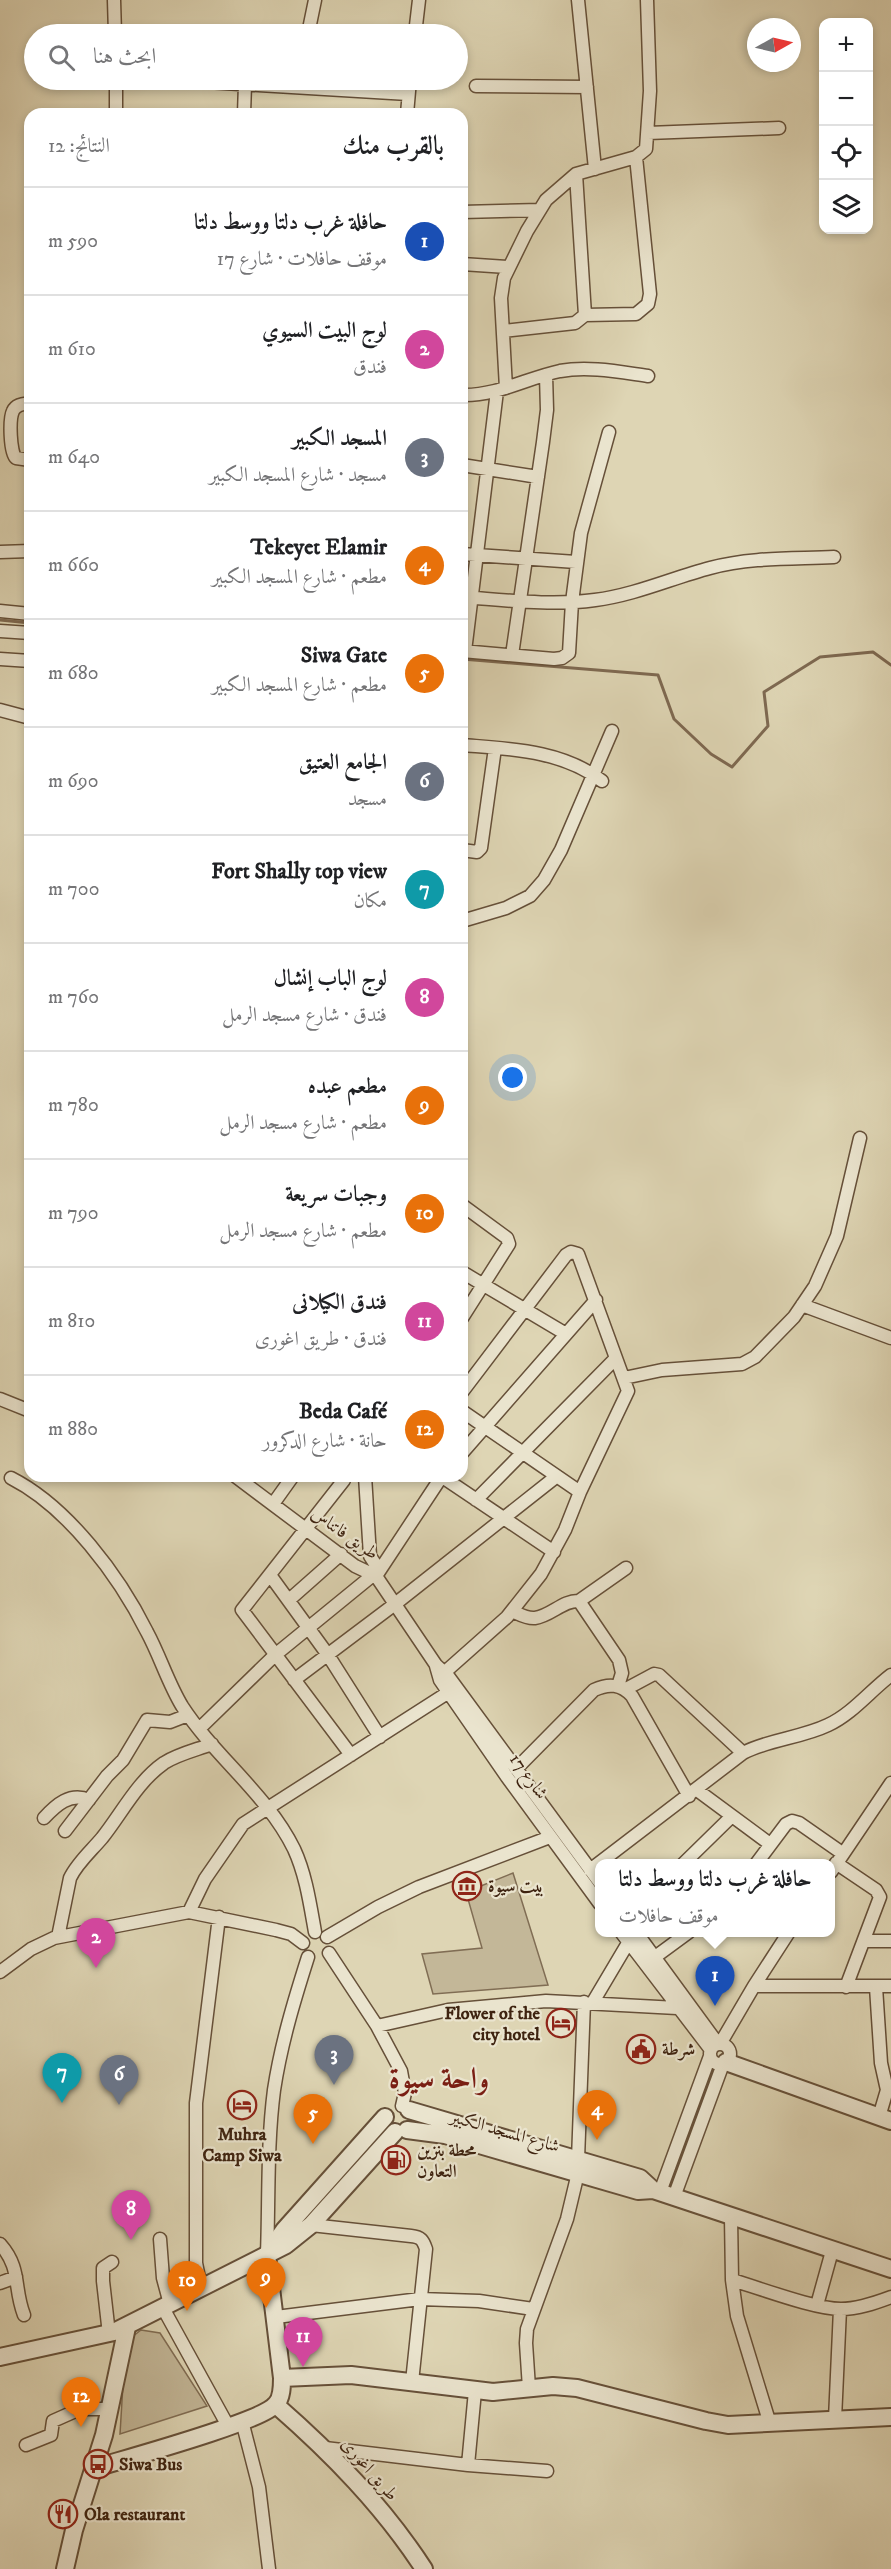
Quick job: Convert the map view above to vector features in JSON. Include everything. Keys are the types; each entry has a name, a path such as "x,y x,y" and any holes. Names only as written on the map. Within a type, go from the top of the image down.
{"street":[{"path":"310,24 315,0"},
{"path":"416,24 419,0"},
{"path":"578,0 595,169"},
{"path":"468,589 476,555 487,469 502,390 501,298 507,267 540,210 562,184 576,174 636,157 645,149 650,91 647,0"},
{"path":"114,2 115,24"},
{"path":"476,86 587,87"},
{"path":"116,90 116,108"},
{"path":"244,108 245,90"},
{"path":"368,90 408,94"},
{"path":"407,108 409,90"},
{"path":"648,133 778,128"},
{"path":"503,331 575,323 585,315 636,314 648,304 650,294 636,157"},
{"path":"576,174 585,315"},
{"path":"468,212 540,210"},
{"path":"468,264 507,267"},
{"path":"468,395 502,390 546,375 578,369 610,370 648,376"},
{"path":"512,655 547,410 546,375"},
{"path":"24,404 18,406 12,412 11,451 16,458 24,459"},
{"path":"468,651 554,659 566,656 570,648 576,562 585,517 609,432"},
{"path":"468,466 538,477"},
{"path":"0,552 24,551"},
{"path":"468,554 576,562"},
{"path":"468,597 572,602 616,596 726,564 751,560 834,558"},
{"path":"0,611 24,613"},
{"path":"0,631 24,633"},
{"path":"0,659 24,661"},
{"path":"0,710 24,716"},
{"path":"468,919 506,908 530,896 544,880 597,777 612,731"},
{"path":"468,746 515,749 567,761 597,777"},
{"path":"468,851 477,852 481,848 495,748"},
{"path":"624,1378 662,1370 748,1362 795,1317 815,1286 837,1236 860,1138"},
{"path":"468,1210 509,1242 509,1247 468,1309"},
{"path":"440,1669 512,1611 542,1574 565,1530 579,1492 628,1391 578,1254 571,1252 566,1255 468,1384"},
{"path":"468,1276 566,1334"},
{"path":"468,1446 596,1300"},
{"path":"802,1305 891,1338"},
{"path":"476,1500 616,1358"},
{"path":"0,1399 24,1409"},
{"path":"468,1415 579,1492"},
{"path":"294,1680 395,1604 557,1476"},
{"path":"11,1478 23,1484 57,1510 89,1545 125,1592 149,1635 175,1695 188,1715 267,1807 294,1849 301,1868 315,1932"},
{"name":"طريق فاتناس","path":"251,1482 273,1504 355,1566 376,1574"},
{"path":"273,1504 289,1482"},
{"path":"339,1482 242,1610 351,1755"},
{"path":"365,1482 369,1549 376,1574"},
{"path":"199,1729 275,1655 376,1574 437,1482"},
{"path":"450,1482 554,1552"},
{"path":"289,1600 341,1554"},
{"path":"512,1611 537,1618 570,1602 579,1601 626,1568"},
{"name":"شارع 17","path":"376,1574 440,1669 595,1876"},
{"path":"270,1575 328,1655 380,1737"},
{"path":"579,1601 619,1660 622,1688 693,1793 732,1816 770,1844"},
{"name":"شارع 17","path":"440,1669 438,1675 449,1692 595,1897"},
{"path":"516,1769 594,1690 610,1685 622,1688 654,1674 659,1675 743,1753"},
{"path":"605,1859 743,1753 763,1744 829,1725 891,1675"},
{"path":"189,1912 205,1879 243,1824 449,1692"},
{"path":"65,1831 107,1776 123,1760 147,1720 170,1722 188,1715"},
{"path":"58,1936 70,1878 74,1870 103,1836 134,1793 164,1763 212,1744"},
{"path":"93,1779 107,1776"},
{"path":"846,1987 879,1903 879,1894 836,1863 891,1783"},
{"path":"44,1818 58,1803 81,1797 89,1800"},
{"path":"687,1859 732,1816"},
{"path":"759,1859 786,1824 792,1821 799,1824 832,1859"},
{"path":"327,1937 378,1907 419,1887 550,1837"},
{"path":"590,1870 595,1866"},
{"path":"0,1972 31,1949 58,1936 189,1912 284,1932 303,1943"},
{"path":"201,2288 196,2263 195,2120 219,1917"},
{"path":"0,2357 109,2334 127,2327 293,2241 412,2120 406,2108 405,2082 377,2026 329,1953 330,1945 327,1937 315,1932 307,1936 303,1943 303,1951 308,1957 319,1960 329,1953"},
{"path":"530,2388 527,2330 567,2219 578,2166 589,2002 627,1937"},
{"path":"629,1937 655,1957 715,2048 714,2063 724,2063 885,2119 886,2095 889,2085 876,1987"},
{"path":"629,1937 676,2007 715,2048 730,2050 698,2132 662,2193"},
{"path":"655,1957 682,1937"},
{"path":"662,2193 684,2126 715,2048 786,1937"},
{"path":"864,1941 891,1941"},
{"path":"94,2468 235,2424 276,2405 281,2393 282,2378 267,2254 269,2157 274,2091 285,2032 308,1957"},
{"path":"753,1986 891,1986"},
{"path":"377,2026 416,2016 488,2004 546,2001 676,2007"},
{"path":"267,2254 284,2230 391,2108 406,2108"},
{"name":"شارع المسجد الكبير","path":"406,2108 578,2166"},
{"path":"385,2117 387,2126 401,2131"},
{"path":"684,2126 698,2132"},
{"name":"شارع المسجد الكبير","path":"401,2131 445,2134 578,2166 640,2178 662,2193 891,2269"},
{"path":"731,2217 732,2280 744,2344 770,2424"},
{"path":"311,2224 422,2239 426,2249 411,2382"},
{"path":"160,2239 167,2306 235,2424 259,2487 269,2569"},
{"path":"0,2244 10,2256 16,2270 20,2306 24,2316"},
{"path":"817,2305 832,2251"},
{"path":"109,2334 103,2281 104,2268 112,2262"},
{"path":"0,2283 16,2277"},
{"path":"732,2280 817,2305 840,2309 856,2308 891,2297"},
{"path":"276,2317 420,2299 478,2301 533,2309"},
{"path":"836,2419 840,2309"},
{"path":"65,2569 74,2529 94,2468 127,2327"},
{"path":"282,2378 351,2375 493,2392 553,2385 577,2388 717,2423 770,2424 891,2417"},
{"path":"468,2465 475,2391"},
{"name":"طريق اغورى","path":"276,2405 326,2448 394,2527 424,2569"},
{"path":"26,2445 51,2435 53,2421 80,2409 109,2409"},
{"path":"326,2448 468,2465 547,2471"}],"shaded area":[{"path":"513,1873 548,1985 433,1994 422,1954 482,1948 466,1892"},
{"path":"141,2330 160,2333 207,2406 120,2434 125,2351 132,2337"}],"waterway":[{"path":"0,620 24,622"},
{"path":"468,659 658,675 674,719 711,754 732,767 768,726 764,692 820,657 873,652 891,665"}],"place":[{"name":"بيت سيوة","path":"467,1886"},
{"name":"لوج البيت السيوي","path":"96,1968"},
{"name":"حافلة غرب دلتا ووسط دلتا","path":"715,2006"},
{"name":"Flower of the city hotel","path":"561,2023"},
{"name":"شرطة","path":"641,2049"},
{"name":"المسجد الكبير","path":"334,2085"},
{"name":"Fort Shally top view","path":"62,2103"},
{"name":"الجامع العتيق","path":"119,2105"},
{"name":"Muhra Camp Siwa","path":"242,2105"},
{"name":"Tekeyet Elamir","path":"597,2140"},
{"name":"Siwa Gate","path":"313,2144"},
{"name":"محطة بنزين التعاون","path":"396,2160"},
{"name":"لوج الباب إنشال","path":"131,2240"},
{"name":"مطعم عبده","path":"266,2308"},
{"name":"وجبات سريعة","path":"187,2311"},
{"name":"فندق الكيلانى","path":"303,2367"},
{"name":"Beda Café","path":"81,2427"},
{"name":"Siwa Bus","path":"98,2464"},
{"name":"Ola restaurant","path":"63,2514"}],"district":[{"name":"واحة سيوة","path":"439,2078"}]}
